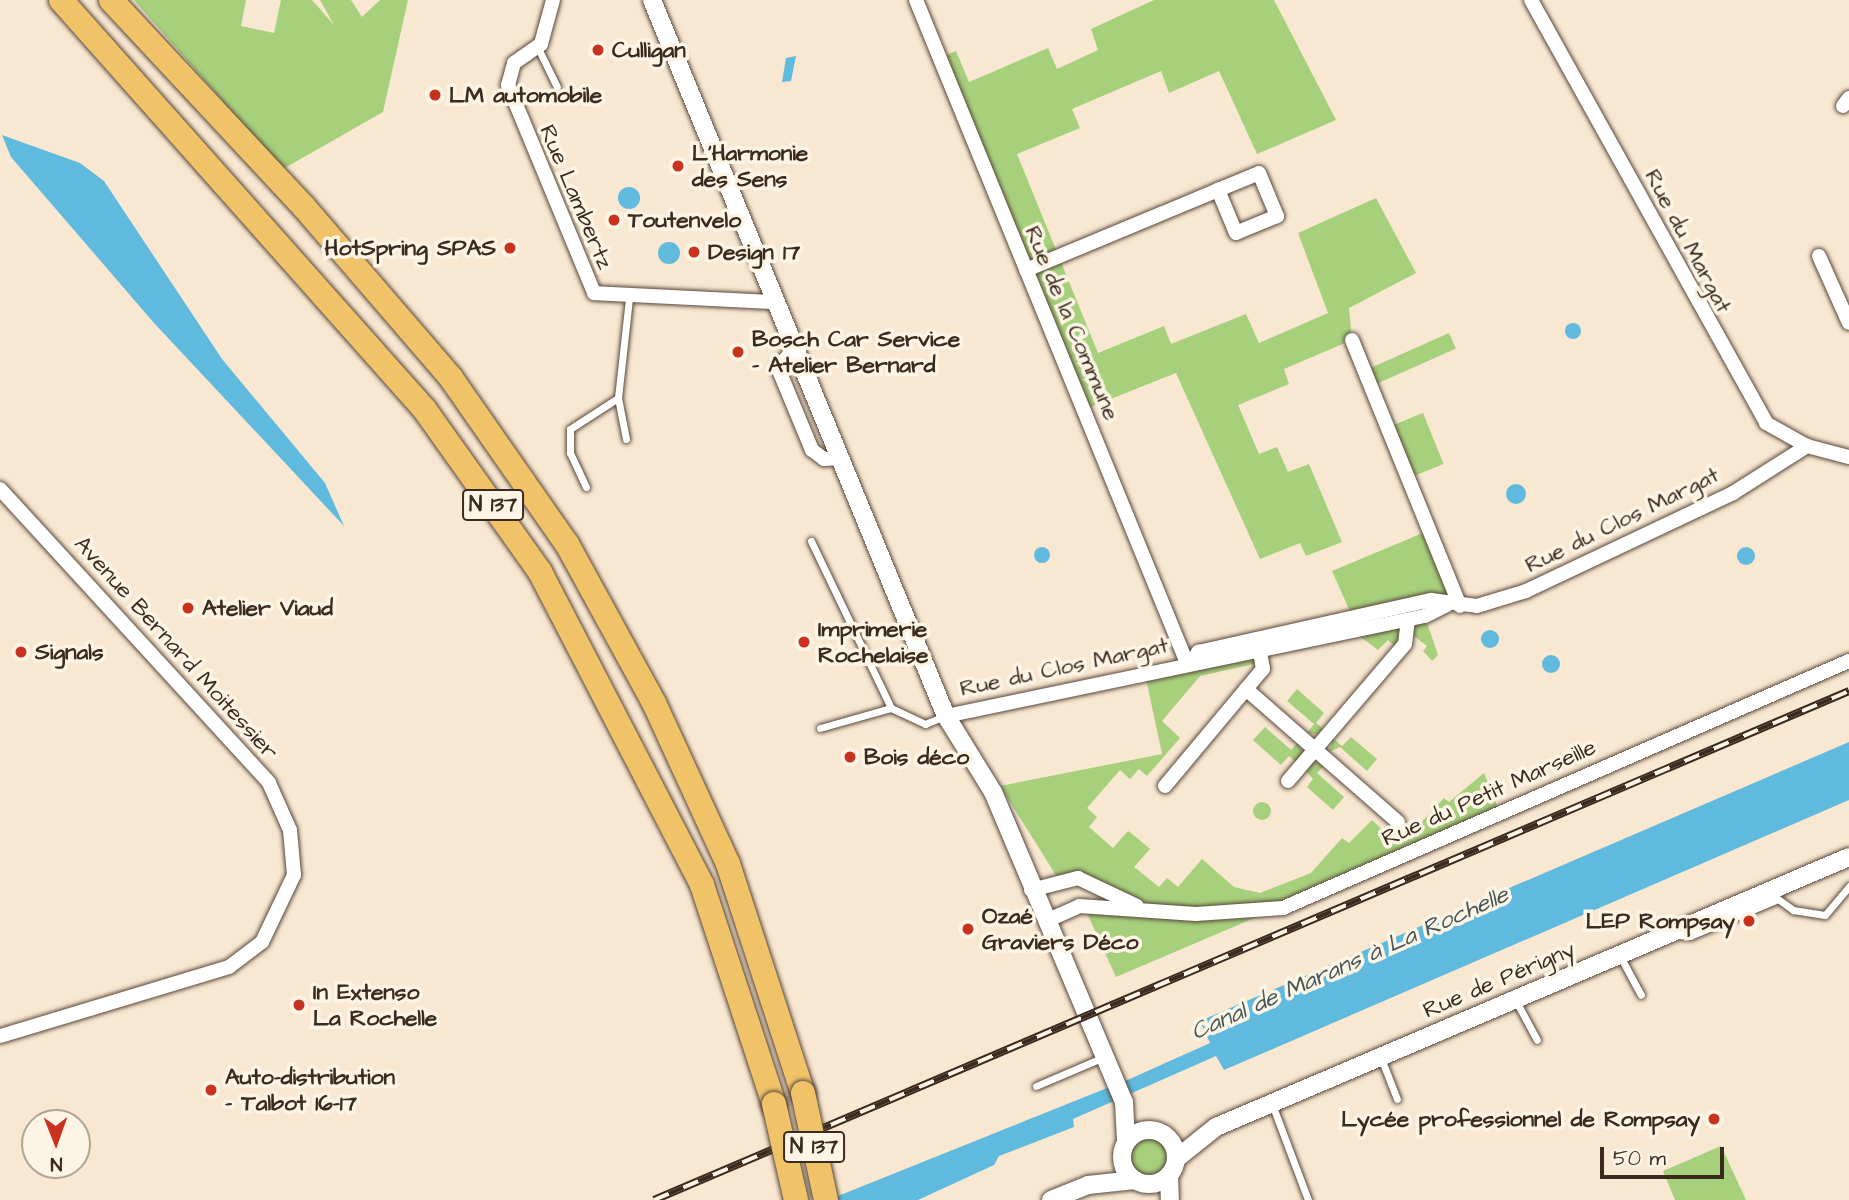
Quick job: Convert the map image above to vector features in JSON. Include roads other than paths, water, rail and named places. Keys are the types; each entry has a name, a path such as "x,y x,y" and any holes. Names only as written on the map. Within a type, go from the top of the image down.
{"highway":[{"name":"N 137","path":"61,0 425,410 540,572 702,885 774,1104 796,1200"},
{"name":"N 137","path":"111,0 304,207 451,378 567,544 654,704 727,864 803,1093 826,1200"}],"street":[{"path":"538,48 553,0"},
{"path":"652,0 793,350 841,458 946,716 993,792 1031,890 1124,1102 1149,1130 1171,1142 1170,1200"},
{"name":"Rue de la Commune","path":"916,0 1189,663"},
{"name":"Rue du Margat","path":"1531,0 1766,423 1807,446 1849,457"},
{"name":"Rue Lambertz","path":"538,48 509,68 517,116 594,293 629,298 774,302"},
{"path":"1026,270 1218,190 1259,173 1277,216 1236,233 1218,190"},
{"path":"1819,256 1849,323"},
{"path":"1352,341 1453,605"},
{"name":"Rue du Clos Margat","path":"1259,645 1408,620 1453,605 1526,591 1733,493 1807,446"},
{"name":"Avenue Bernard Moitessier","path":"0,489 269,783 290,830 294,875 262,942 229,967 0,1036"},
{"name":"Rue du Clos Margat","path":"946,716 1189,663 1431,600 1453,605"},
{"path":"1288,781 1405,644 1408,620"},
{"path":"1165,786 1262,669 1259,645"},
{"name":"Rue du Petit Marseille","path":"1046,921 1079,906 1137,906 1196,914 1283,908 1849,661"},
{"path":"1246,689 1398,822"},
{"name":"Rue de Périgny","path":"1140,1182 1172,1167 1216,1127 1849,857"},
{"name":"Rue du Petit Marseille","path":"1031,890 1077,878 1137,906"},
{"path":"1124,1102 1124,1150 1140,1182 1154,1200"},
{"path":"1088,1185 1149,1130"},
{"path":"1051,1200 1088,1185 1140,1182"}],"lane":[{"path":"538,48 557,87"},
{"path":"626,439 618,398 629,298"},
{"path":"586,487 570,453 570,429 618,398"},
{"path":"811,541 891,708 925,724 946,716"},
{"path":"820,728 891,708"},
{"path":"1671,934 1690,936 1778,900 1802,913 1825,915 1849,886"},
{"path":"1620,956 1641,995"},
{"path":"1516,1000 1537,1040"},
{"path":"1036,1086 1104,1057"},
{"path":"1380,1057 1397,1099"},
{"path":"1271,1104 1308,1200"}],"water":[{"path":"796,56 791,81 782,82 786,58"},
{"path":"2,135 80,163 104,181 222,359 325,483 344,526 154,323 11,157"},
{"path":"629,187 637,190 640,198 637,206 629,209 621,206 618,198 621,190"},
{"path":"665,242 673,242 680,249 680,257 673,264 665,264 658,257 658,249"},
{"path":"1573,323 1581,331 1573,339 1565,331"},
{"path":"1516,484 1523,487 1526,494 1523,501 1516,504 1509,501 1506,494 1509,487"},
{"path":"1042,547 1048,549 1048,561 1042,563 1036,561 1034,555 1036,549"},
{"path":"1746,547 1752,550 1755,556 1752,562 1746,565 1740,562 1737,556 1740,550"},
{"path":"1490,630 1496,633 1499,639 1496,645 1490,648 1484,645 1481,639 1484,633"},
{"path":"1551,655 1557,658 1560,664 1557,670 1551,673 1545,670 1542,664 1545,658"},
{"name":"Canal de Marans à La Rochelle","path":"1849,742 1849,800 1224,1070 1216,1056 1073,1119 1074,1127 999,1156 994,1165 918,1200 828,1200 1132,1078 1210,1043 1200,1021"}],"railway":[{"path":"654,1200 1849,691"}],"place":[{"name":"Culligan","path":"598,50"},
{"name":"LM automobile","path":"435,95"},
{"name":"L'Harmonie des Sens","path":"678,166"},
{"name":"Toutenvelo","path":"614,220"},
{"name":"HotSpring SPAS","path":"510,248"},
{"name":"Design 17","path":"694,252"},
{"name":"Bosch Car Service - Atelier Bernard","path":"738,352"},
{"name":"Atelier Viaud","path":"188,608"},
{"name":"Imprimerie Rochelaise","path":"804,642"},
{"name":"Signals","path":"21,652"},
{"name":"Bois déco","path":"850,757"},
{"name":"LEP Rompsay","path":"1749,921"},
{"name":"Ozaé Graviers Déco","path":"968,929"},
{"name":"In Extenso La Rochelle","path":"299,1005"},
{"name":"Auto-distribution - Talbot 16-17","path":"211,1090"},
{"name":"Lycée professionnel de Rompsay","path":"1714,1119"}]}
